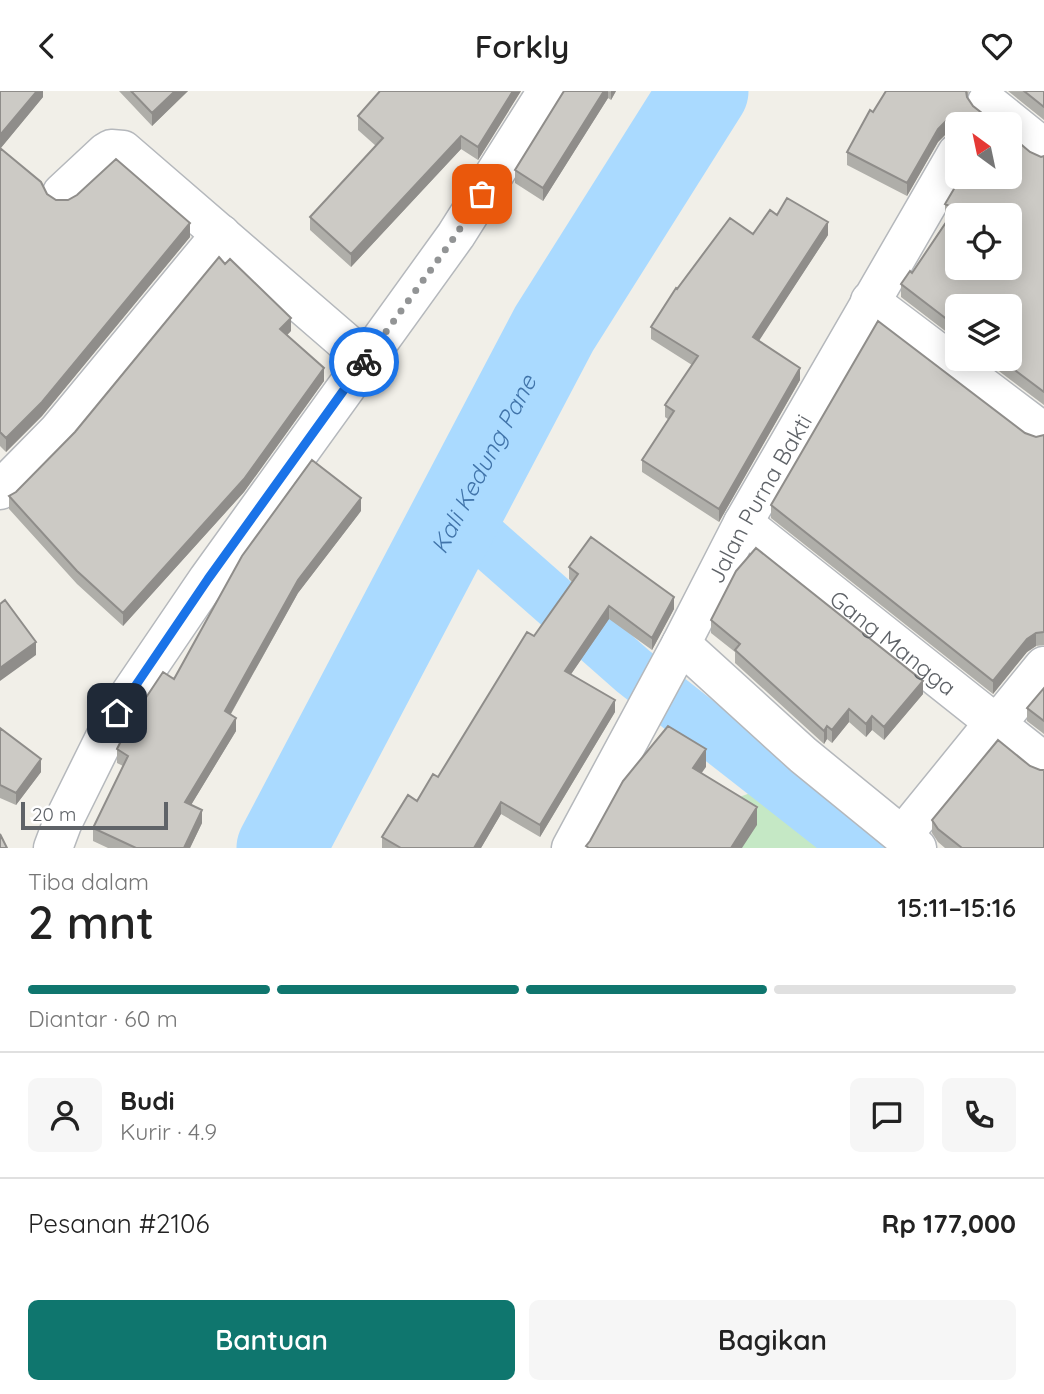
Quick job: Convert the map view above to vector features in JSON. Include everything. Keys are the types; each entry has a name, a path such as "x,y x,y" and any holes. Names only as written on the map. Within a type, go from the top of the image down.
{"street":[{"path":"53,848 62,824 117,713 208,579 456,235 547,91"},
{"path":"985,106 1044,148"},
{"path":"62,193 106,152 111,149 123,150 366,360"},
{"name":"Jalan Purna Bakti","path":"571,848 743,523 945,173"},
{"path":"0,490 58,431 221,234"},
{"path":"870,300 1038,428"},
{"name":"Gang Mangga","path":"743,523 1044,762"},
{"path":"681,644 803,755 910,842 984,735 1044,666"}],"green space":[{"path":"759,790 833,848 732,848 722,811 742,796"}],"building":[{"path":"0,91 37,91 0,135"},
{"path":"131,91 175,91 152,113"},
{"path":"380,91 513,91 478,147 461,136 351,254 310,217 383,138 358,116"},
{"path":"564,91 604,91 543,188 515,170"},
{"path":"886,91 966,91 973,106 981,112 945,112 945,122 938,129 907,183 847,152 870,110 873,112"},
{"path":"1024,91 1044,91 1044,107"},
{"path":"1022,145 1030,152 1044,156 1044,392 1016,371 1022,371 1022,294 945,294 945,318 901,284 910,271 912,273 945,224 945,280 1022,280 1022,203 946,203 954,189 1022,189"},
{"path":"0,148 41,182 47,194 56,200 68,200 77,195 116,159 190,223 42,402 6,438 0,432"},
{"path":"787,198 828,222 753,337 800,368 719,509 642,460 674,411 665,405 698,356 651,327 676,288 730,218 753,234 770,210 777,215"},
{"path":"219,257 225,264 230,259 291,318 280,329 324,368 244,479 123,613 77,571 9,496 75,432"},
{"path":"878,321 1025,433 1036,437 1044,435 1044,632 1036,633 1027,639 993,681 771,505"},
{"path":"312,460 361,498 298,580 225,711 236,718 185,802 202,810 184,848 136,848 93,828 128,756 117,749 133,717 163,672 174,679 242,556"},
{"path":"591,537 674,597 652,638 609,606 565,671 615,700 540,825 501,802 474,848 401,848 382,837 408,795 417,801 433,774 438,777 527,632 534,636 578,574 569,567"},
{"path":"756,548 923,681 884,727 872,716 866,724 849,709 832,730 827,726 824,731 735,650 740,644 711,620 736,571"},
{"path":"5,600 36,642 0,668 0,604"},
{"path":"1044,688 1044,721 1027,708"},
{"path":"668,726 706,749 693,768 757,807 731,848 589,848 586,846 623,781"},
{"path":"0,728 41,759 16,793 0,785"},
{"path":"998,740 1030,766 1044,770 1044,848 962,848 938,829 932,820"},
{"path":"0,834 7,848 0,848"}],"waterway":[{"name":"Kali Kedung Pane","path":"281,848 554,329 704,91"},
{"path":"456,515 633,671 859,848"}],"way so far":[{"path":"364,362 456,235 482,194"}],"route":[{"path":"117,713 208,579 364,362"}]}
